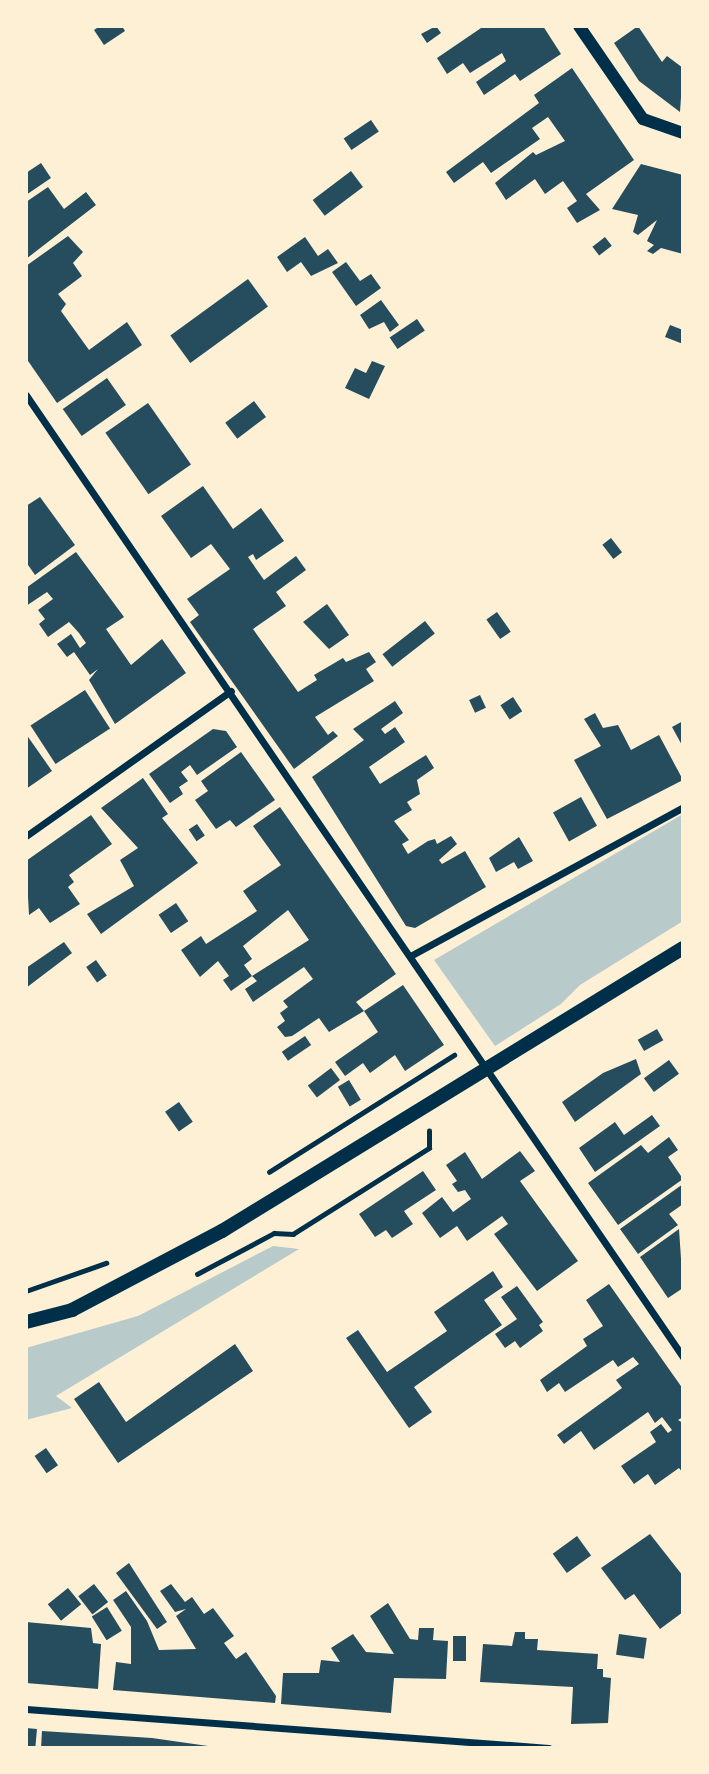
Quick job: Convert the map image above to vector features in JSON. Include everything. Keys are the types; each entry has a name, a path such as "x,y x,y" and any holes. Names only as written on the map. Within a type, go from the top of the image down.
{"main road":[{"path":"26,1322 72,1310 222,1231 490,1069 683,948"}],"street":[{"path":"579,26 643,119 683,133"},
{"path":"26,395 490,1069 683,1357"},
{"path":"26,836 230,691"},
{"path":"412,955 683,807"},
{"path":"26,1709 549,1748"}],"path":[{"path":"260,1178 472,1043"},
{"path":"26,1291 114,1261"}],"shaded area":[{"path":"683,814 683,921 580,985 561,1004 495,1046 434,960"},
{"path":"273,1246 299,1249 56,1396 72,1408 26,1420 26,1348 138,1316"}],"building":[{"path":"100,26 122,26 125,31 104,45 94,30"},
{"path":"436,26 441,33 427,43 421,34"},
{"path":"484,26 543,26 561,54 520,81 515,74 484,95 476,82 506,61 502,53 470,73 463,63 447,74 437,58"},
{"path":"638,26 662,62 667,56 683,68 680,112 639,81 614,43"},
{"path":"572,68 634,160 586,194 600,210 577,223 567,208 577,201 563,181 545,194 535,179 506,200 495,183 533,152 536,155 565,141 548,117 532,128 540,139 491,173 483,162 454,183 446,172 539,103 534,95"},
{"path":"371,120 379,132 351,150 344,138"},
{"path":"41,163 51,178 26,195 26,173"},
{"path":"641,164 683,175 683,254 661,248 653,254 647,251 654,245 647,241 657,220 638,235 633,232 638,215 612,209"},
{"path":"351,171 363,187 325,216 313,200"},
{"path":"48,187 64,209 86,192 96,205 26,259 26,202"},
{"path":"68,236 83,252 73,263 82,276 58,294 66,304 61,311 89,350 127,322 142,345 57,403 26,358 26,266"},
{"path":"305,237 318,256 328,249 338,263 311,276 301,262 287,272 277,257"},
{"path":"605,237 612,246 599,256 592,247"},
{"path":"346,262 360,281 371,274 381,288 356,306 332,272"},
{"path":"248,279 268,307 190,363 170,335"},
{"path":"381,300 399,325 390,332 384,322 369,329 360,315"},
{"path":"417,319 425,331 397,349 390,337"},
{"path":"670,325 683,330 683,344 665,337"},
{"path":"372,361 385,366 369,399 345,388 355,368 366,373"},
{"path":"107,378 126,405 82,436 63,409"},
{"path":"254,401 266,417 237,439 225,423"},
{"path":"148,403 191,464 148,494 105,433"},
{"path":"203,486 233,529 261,508 284,541 256,560 253,554 248,557 264,580 296,556 306,570 276,592 286,606 253,629 298,692 317,680 314,675 343,658 346,662 369,652 376,662 366,669 374,681 315,717 328,735 333,731 338,736 294,769 190,622 199,615 187,599 230,569 211,544 191,558 161,516"},
{"path":"40,497 75,545 35,575 26,562 26,506"},
{"path":"611,538 622,552 613,559 602,545"},
{"path":"76,552 124,617 106,629 131,665 162,639 186,673 115,724 89,680 98,669 90,675 74,652 67,657 57,644 71,634 80,648 86,643 79,633 69,622 48,637 39,624 45,619 38,610 53,599 47,592 26,606 26,588"},
{"path":"327,604 349,635 329,649 303,622"},
{"path":"497,612 511,632 500,639 486,619"},
{"path":"425,621 435,634 392,667 382,654"},
{"path":"85,690 110,729 56,764 30,725"},
{"path":"480,695 486,708 475,713 469,700"},
{"path":"513,697 522,711 510,719 500,705"},
{"path":"395,701 403,713 381,729 385,734 395,727 405,742 369,767 380,784 426,755 434,768 417,780 420,794 407,802 412,810 394,821 409,840 402,844 408,854 428,841 435,839 437,844 451,836 457,844 439,860 442,864 465,851 486,887 415,928 406,926 312,777 364,740 353,729"},
{"path":"595,713 603,728 618,725 631,750 659,735 683,780 607,819 574,760 601,746 584,719"},
{"path":"683,721 683,747 672,727"},
{"path":"213,729 226,731 237,747 197,775 190,765 181,772 188,781 179,787 183,794 170,803 149,774"},
{"path":"26,734 52,771 26,789"},
{"path":"241,752 275,800 236,827 230,820 216,829 195,800 208,791 201,781"},
{"path":"143,778 168,814 162,818 198,863 101,934 87,914 134,886 120,860 138,848 101,808"},
{"path":"581,797 597,826 569,841 553,813"},
{"path":"280,807 396,974 356,1002 364,1011 329,1032 319,1018 292,1036 285,1037 277,1027 285,1021 280,1013 288,1007 283,1001 313,979 304,967 253,1002 245,989 257,981 252,976 231,991 223,980 229,976 218,961 200,977 181,950 201,936 206,944 257,911 243,891 281,865 253,826","holes":["288,910 309,940 252,976 244,965 252,959 243,946"]},
{"path":"91,815 112,844 69,875 74,882 68,887 80,904 50,923 39,908 29,915 26,861"},
{"path":"197,824 205,836 197,841 189,830"},
{"path":"519,837 533,861 518,869 514,862 496,872 489,858"},
{"path":"176,903 188,921 171,933 159,915"},
{"path":"64,942 72,953 26,988 26,968"},
{"path":"96,960 107,976 97,982 86,967"},
{"path":"403,985 444,1045 405,1071 395,1055 370,1073 363,1063 345,1076 335,1062 378,1032 364,1011"},
{"path":"657,1029 663,1040 644,1051 638,1040"},
{"path":"305,1036 311,1045 288,1061 282,1052"},
{"path":"636,1059 641,1074 575,1122 562,1102 603,1073"},
{"path":"669,1060 679,1074 654,1092 644,1078"},
{"path":"331,1068 340,1080 317,1097 308,1085"},
{"path":"349,1080 361,1100 350,1106 338,1087"},
{"path":"179,1102 193,1122 179,1131 165,1112"},
{"path":"652,1115 660,1126 595,1172 579,1148 615,1122 624,1135"},
{"path":"669,1137 678,1150 668,1157 683,1179 618,1225 588,1183 641,1145 648,1153"},
{"path":"520,1151 535,1171 520,1181 578,1261 537,1291 494,1234 508,1224 502,1216 467,1241 457,1226 440,1238 422,1213 442,1197 453,1212 471,1199 465,1190 458,1192 452,1184 457,1181 446,1165 465,1152 482,1179"},
{"path":"423,1171 436,1190 404,1211 413,1224 392,1238 386,1230 375,1237 359,1214"},
{"path":"683,1184 683,1204 669,1214 678,1225 638,1254 620,1229"},
{"path":"679,1229 683,1288 668,1298 640,1257"},
{"path":"493,1271 503,1287 484,1300 502,1325 414,1387 432,1412 409,1428 346,1338 358,1330 387,1372 447,1331 434,1312"},
{"path":"609,1284 683,1389 683,1417 678,1420 683,1423 683,1473 679,1468 655,1485 648,1474 634,1484 621,1466 656,1442 650,1432 661,1424 668,1433 672,1430 662,1417 655,1423 648,1412 594,1450 581,1431 564,1444 557,1435 622,1388 616,1380 639,1364 633,1357 618,1367 613,1360 565,1392 559,1383 547,1392 540,1380 587,1346 583,1339 603,1326 586,1300"},
{"path":"517,1286 543,1322 539,1325 543,1331 520,1348 515,1341 505,1348 495,1334 517,1319 501,1297"},
{"path":"235,1344 253,1371 118,1463 74,1399 99,1382 126,1422"},
{"path":"46,1448 58,1465 47,1473 35,1456"},
{"path":"650,1534 683,1576 683,1612 660,1629 634,1594 625,1600 601,1568"},
{"path":"577,1536 591,1555 567,1573 553,1554"},
{"path":"129,1563 167,1622 157,1629 116,1573"},
{"path":"94,1584 108,1602 92,1614 78,1596"},
{"path":"171,1584 185,1602 192,1597 204,1614 213,1608 234,1636 224,1643 236,1659 246,1652 276,1696 275,1703 113,1690 116,1662 131,1664 131,1627 113,1600 126,1591 147,1621 159,1650 196,1649 176,1616 186,1609 175,1612 160,1591"},
{"path":"68,1588 81,1604 61,1621 48,1604"},
{"path":"388,1603 410,1639 418,1640 419,1628 434,1628 433,1640 448,1641 446,1679 394,1678 391,1713 281,1704 283,1673 319,1673 321,1660 340,1662 331,1648 353,1634 366,1652 394,1654 370,1616"},
{"path":"107,1607 122,1631 107,1640 92,1617"},
{"path":"26,1622 91,1628 93,1643 101,1644 98,1689 26,1683"},
{"path":"515,1632 525,1632 525,1639 538,1639 537,1650 598,1654 597,1669 603,1669 603,1677 611,1678 608,1723 571,1724 573,1687 480,1682 483,1644 512,1646"},
{"path":"619,1634 647,1638 644,1659 616,1655"},
{"path":"453,1636 466,1636 466,1661 453,1661"},
{"path":"26,1728 37,1729 35,1748 26,1748"},
{"path":"42,1731 152,1738 222,1748 41,1748"}]}
